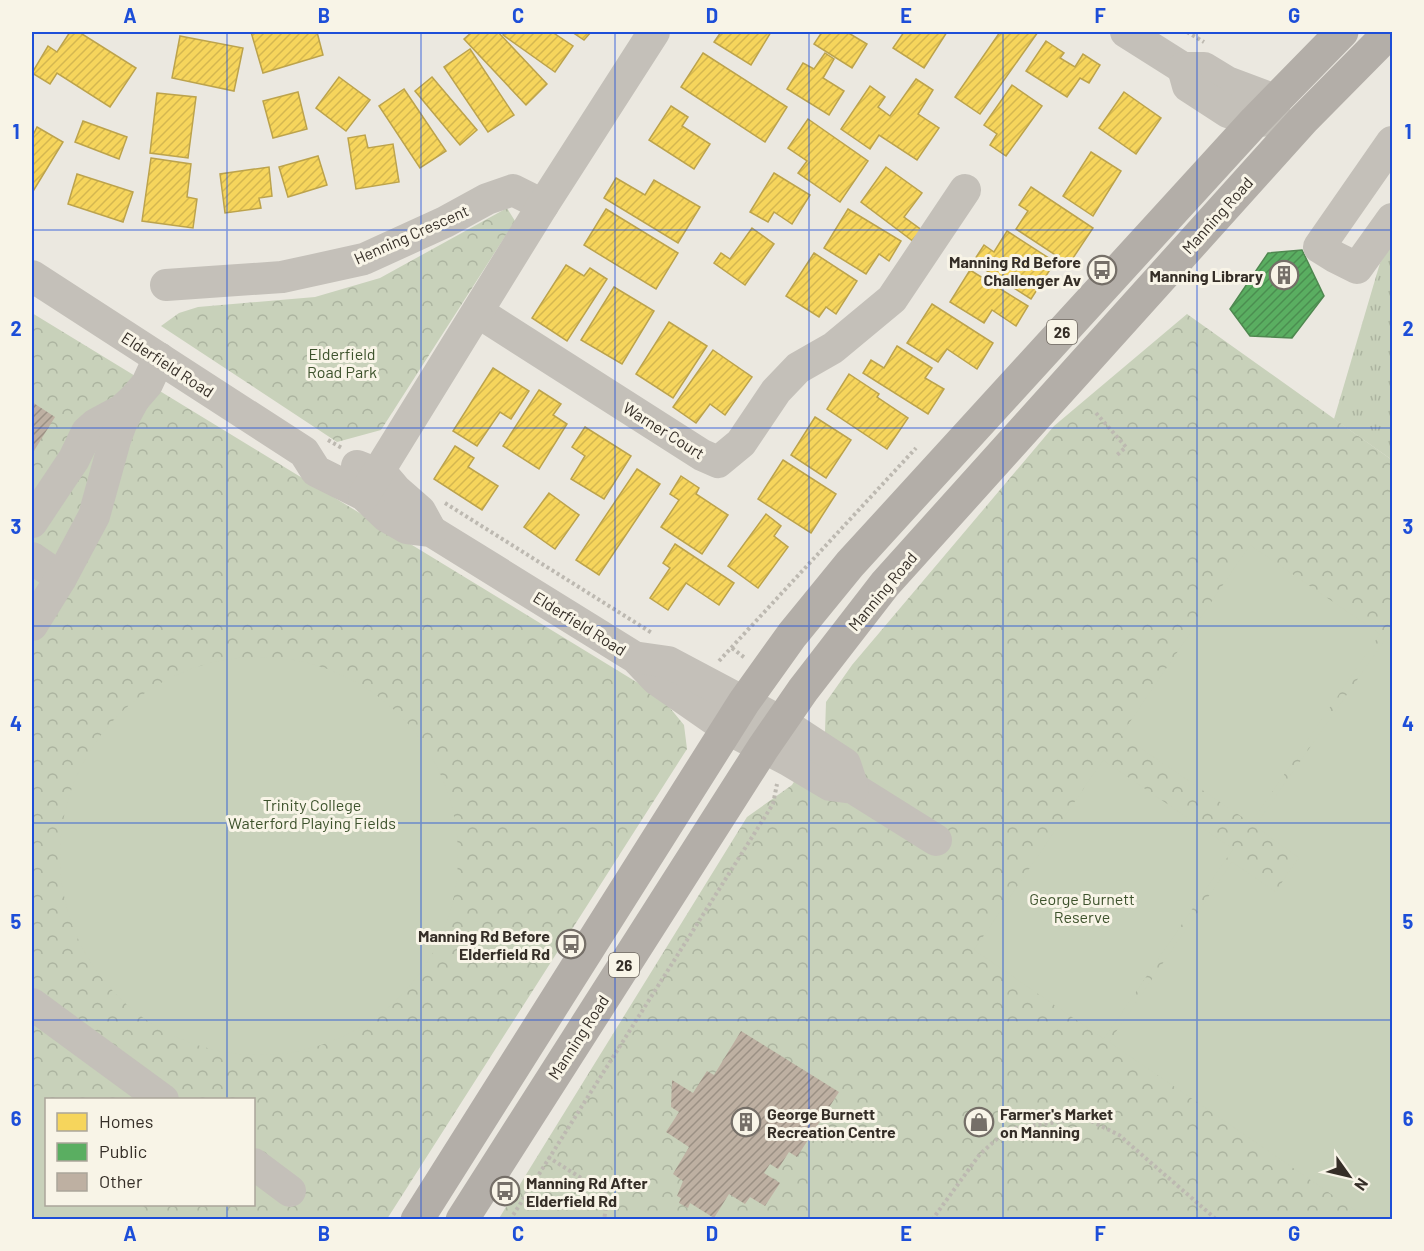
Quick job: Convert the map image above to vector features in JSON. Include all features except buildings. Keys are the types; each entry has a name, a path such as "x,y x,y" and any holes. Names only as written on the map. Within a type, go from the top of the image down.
{"main road":[{"name":"26","path":"417,1220 736,715 792,635 849,564 1265,110 1342,32"},
{"name":"Manning Road","path":"462,1220 774,748 803,690 885,584 1303,120 1390,32"}],"street":[{"path":"371,484 543,205 654,32"},
{"path":"1126,32 1183,68 1188,86 1228,112 1265,110 1303,120"},
{"path":"1392,142 1319,247 1357,268 1392,219"},
{"name":"Henning Crescent","path":"166,285 282,277 364,259 446,222 487,199 513,190 543,205"},
{"name":"Warner Court","path":"478,312 718,462 741,443 776,391 798,368 833,348 891,298 965,190"},
{"name":"Elderfield Road","path":"32,276 304,452 316,471 371,484 386,516 407,528 431,531 636,658 668,662 736,715 788,760 830,785 853,788 936,840"},
{"path":"32,522 74,459 87,432 96,424 122,410 134,399 147,384 159,358"},
{"path":"32,624 61,578 94,516 122,421 134,399"},
{"path":"32,558 61,578"},
{"path":"32,1004 160,1098"},
{"path":"255,1165 290,1191"}],"path":[{"path":"1096,413 1126,447 1117,455"},
{"path":"510,1220 773,804 774,748"},
{"path":"932,1220 980,1154 1008,1129 1085,1118 1119,1135 1217,1220"},
{"path":"548,1157 608,1195 604,1220"}],"green space":[{"name":"Elderfield Road Park","path":"507,208 515,221 381,430 337,442 161,326 179,313 198,307 315,297 380,278"},
{"path":"1392,244 1392,460 1334,419 1380,263"},
{"name":"Trinity College Waterford Playing Fields","path":"32,313 661,697 684,725 687,749 387,1219 32,1219"},
{"name":"George Burnett Reserve","path":"1187,314 1392,460 1392,1219 498,1220 747,817 792,785 825,732 826,702 852,665 1054,426"},
{"path":"1250,545 1380,634 1251,823 1121,735"},
{"path":"1385,640 1392,645 1392,1219 1369,1220 1109,1042 1232,862 1276,892 1299,858 1255,826"},
{"path":"259,657 298,661 335,672 369,691 400,715 424,746 443,780 454,817 458,856 454,895 443,932 424,966 400,997 369,1021 335,1040 298,1051 259,1055 220,1051 183,1040 149,1021 118,997 94,966 75,932 64,895 60,856 64,817 75,780 94,746 118,715 149,691 183,672 220,661"},
{"path":"1103,760 1233,849 1104,1039 974,950"},
{"path":"32,1092 47,1098 45,1206 143,1206 149,1219 32,1219"}],"place":[{"name":"Manning Rd Before Challenger Av","path":"1102,270"},
{"name":"Manning Library","path":"1284,275"},
{"name":"Manning Rd Before Elderfield Rd","path":"571,944"},
{"name":"George Burnett Recreation Centre","path":"746,1122"},
{"name":"Farmer's Market on Manning","path":"979,1122"},
{"name":"Manning Rd After Elderfield Rd","path":"505,1191"}]}
